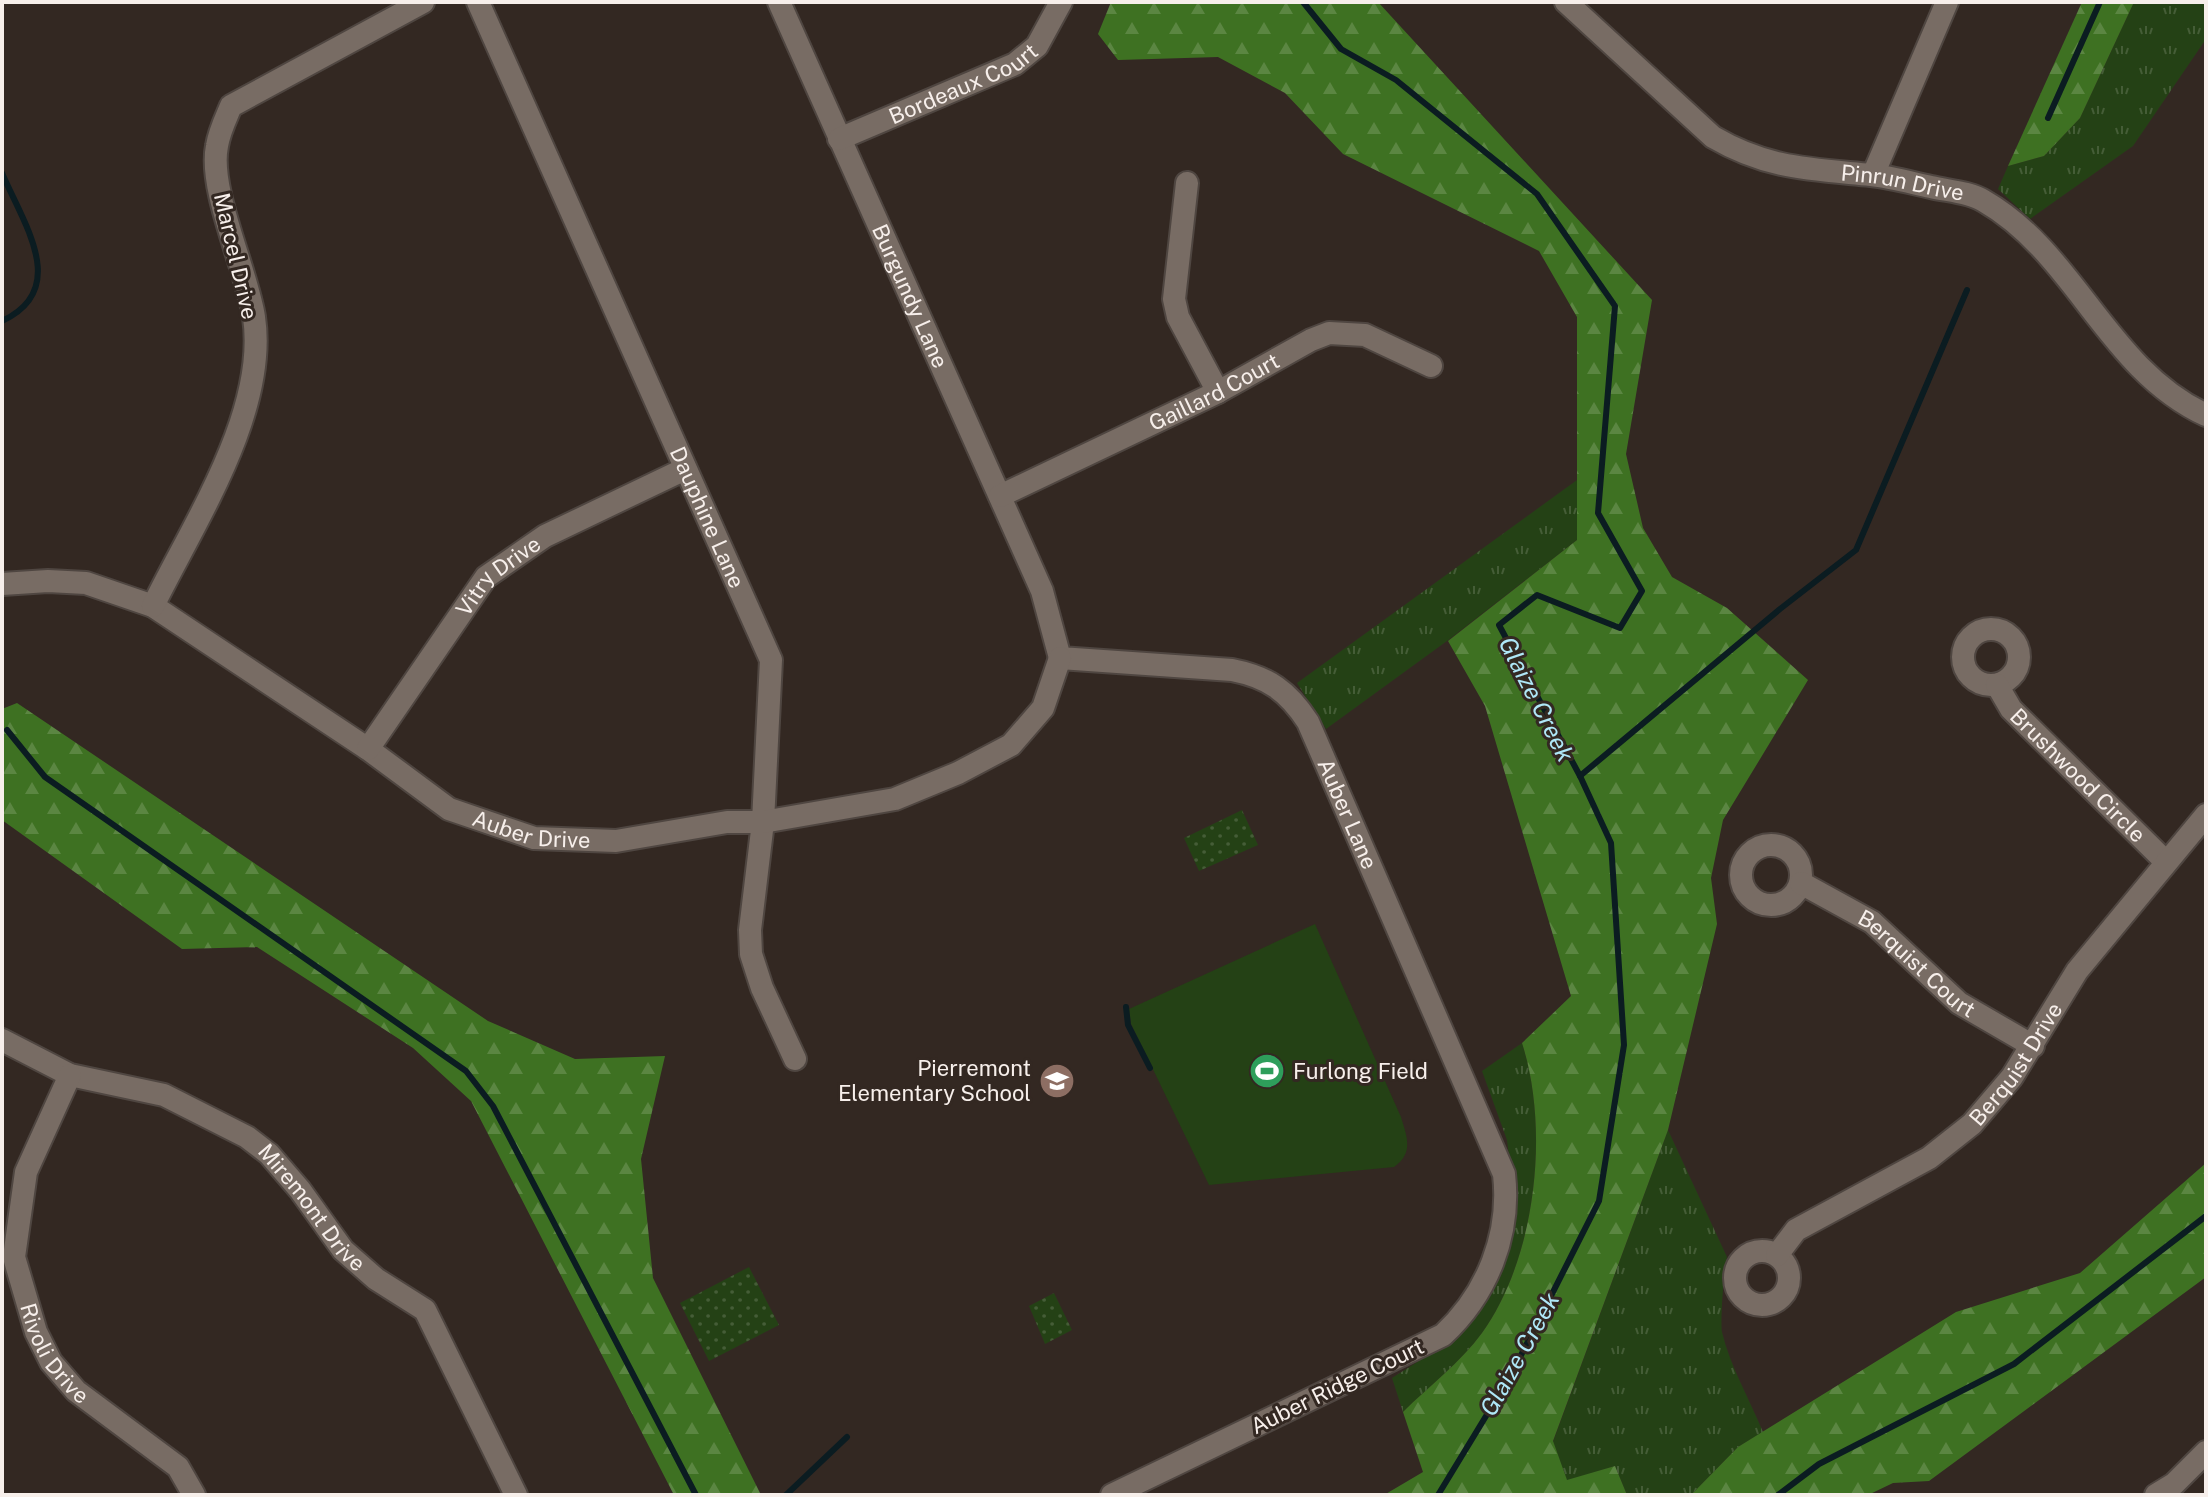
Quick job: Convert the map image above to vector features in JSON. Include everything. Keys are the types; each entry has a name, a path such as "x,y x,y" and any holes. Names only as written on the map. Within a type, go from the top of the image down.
{"street":[{"name":"Marcel Drive","path":"153,606 231,447 252,382 254,319 218,178 216,147 231,106 423,2"},
{"name":"Dauphine Lane","path":"478,2 771,660 763,822 750,930 751,954 762,988 795,1059"},
{"name":"Burgundy Lane","path":"779,2 1042,591 1060,658"},
{"name":"Bordeaux Court","path":"839,139 1015,64 1037,46 1061,2"},
{"name":"Pinrun Drive","path":"1566,2 1713,137 1740,152 1773,165 1828,173 1873,175 1980,198 2016,220 2127,356 2163,390 2206,415"},
{"path":"1873,175 1947,2"},
{"path":"1187,183 1174,299 1178,317 1218,392"},
{"name":"Gaillard Court","path":"1000,496 1218,392 1329,333 1365,335 1431,366"},
{"name":"Vitry Drive","path":"368,749 486,577 545,536 685,469"},
{"name":"Auber Drive","path":"2,584 86,583 153,606 368,749 449,809 534,838 616,841 727,822 763,822 895,799 958,773 1011,745 1043,708 1060,658"},
{"name":"Auber Lane","path":"1060,658 1232,670 1260,676 1296,703 1308,722 1495,1148 1504,1174 1504,1221"},
{"name":"Brushwood Circle","path":"1997,685 2011,709 2165,861"},
{"name":"Berquist Drive","path":"1777,1255 1796,1230 1929,1158 1972,1124 1995,1100 2033,1046 2077,971 2206,815"},
{"name":"Berquist Court","path":"1801,883 1872,922 1959,1003 2033,1046"},
{"name":"Miremont Drive","path":"2,1040 70,1075 164,1095 247,1137 269,1154 300,1190 343,1250 376,1279 425,1310 516,1495"},
{"name":"Rivoli Drive","path":"70,1075 26,1172 14,1257 36,1332 51,1362 76,1391 178,1467 194,1495"},
{"name":"Auber Ridge Court","path":"1112,1495 1443,1335 1473,1302 1496,1257 1504,1221"},
{"path":"2156,1495 2174,1484 2206,1452"}],"green space":[{"path":"1111,2 1378,2 1652,300 1626,454 1643,528 1672,577 1727,608 1808,680 1723,820 1711,878 1717,924 1668,1130 1553,1441 1567,1480 1615,1466 1627,1495 1384,1495 1423,1472 1403,1412 1474,1344 1500,1303 1515,1268 1526,1231 1536,1153 1531,1077 1522,1043 1571,996 1485,706 1448,641 1577,540 1577,317 1539,251 1343,154 1285,93 1218,57 1118,60 1098,34"},
{"path":"2082,2 2134,2 2080,118 2044,156 2008,166"},
{"path":"2134,2 2206,2 2206,39 2133,146 2030,219 1998,189 2008,166 2044,156 2080,118"},
{"path":"1577,480 1577,540 1447,641 1326,729 1297,683"},
{"path":"17,703 488,1021 575,1059 665,1056 641,1159 653,1278 761,1495 674,1495 471,1101 413,1048 257,947 182,949 2,820 2,709"},
{"path":"1242,810 1258,845 1199,871 1184,838"},
{"name":"Furlong Field","path":"1315,924 1401,1117 1407,1150 1394,1167 1209,1185 1131,1024 1129,1009"},
{"path":"1522,1043 1531,1077 1536,1153 1526,1231 1515,1268 1500,1303 1474,1344 1403,1412 1392,1378 1452,1340 1513,1189 1507,1140 1482,1071"},
{"path":"1668,1130 1727,1257 1722,1332 1763,1432 1738,1447 1691,1495 1627,1495 1615,1466 1567,1481 1553,1442"},
{"path":"2206,1163 2206,1277 1929,1481 1893,1483 1868,1495 1691,1495 1738,1447 1956,1312 2080,1273"},
{"path":"749,1267 779,1325 709,1361 680,1303"},
{"path":"1054,1293 1072,1330 1045,1344 1029,1306"}],"waterway":[{"name":"Glaize Creek","path":"1303,2 1341,49 1396,80 1537,194 1615,306 1598,513 1642,591 1620,628 1537,595 1499,625 1580,776 1611,843 1624,1045 1599,1201 1511,1375 1438,1495"},
{"path":"2048,118 2100,2"},
{"path":"2,173 29,233 38,273 34,291 23,308 2,321"},
{"path":"1580,776 1780,609 1856,550 1967,290"},
{"path":"7,730 45,777 466,1071 493,1106 696,1495"},
{"path":"1126,1007 1128,1025 1150,1068"},
{"path":"1778,1495 1819,1464 2014,1364 2206,1216"},
{"path":"786,1495 847,1437"}],"place":[{"name":"Furlong Field","path":"1267,1071"},
{"name":"Pierremont Elementary School","path":"1057,1081"}]}
